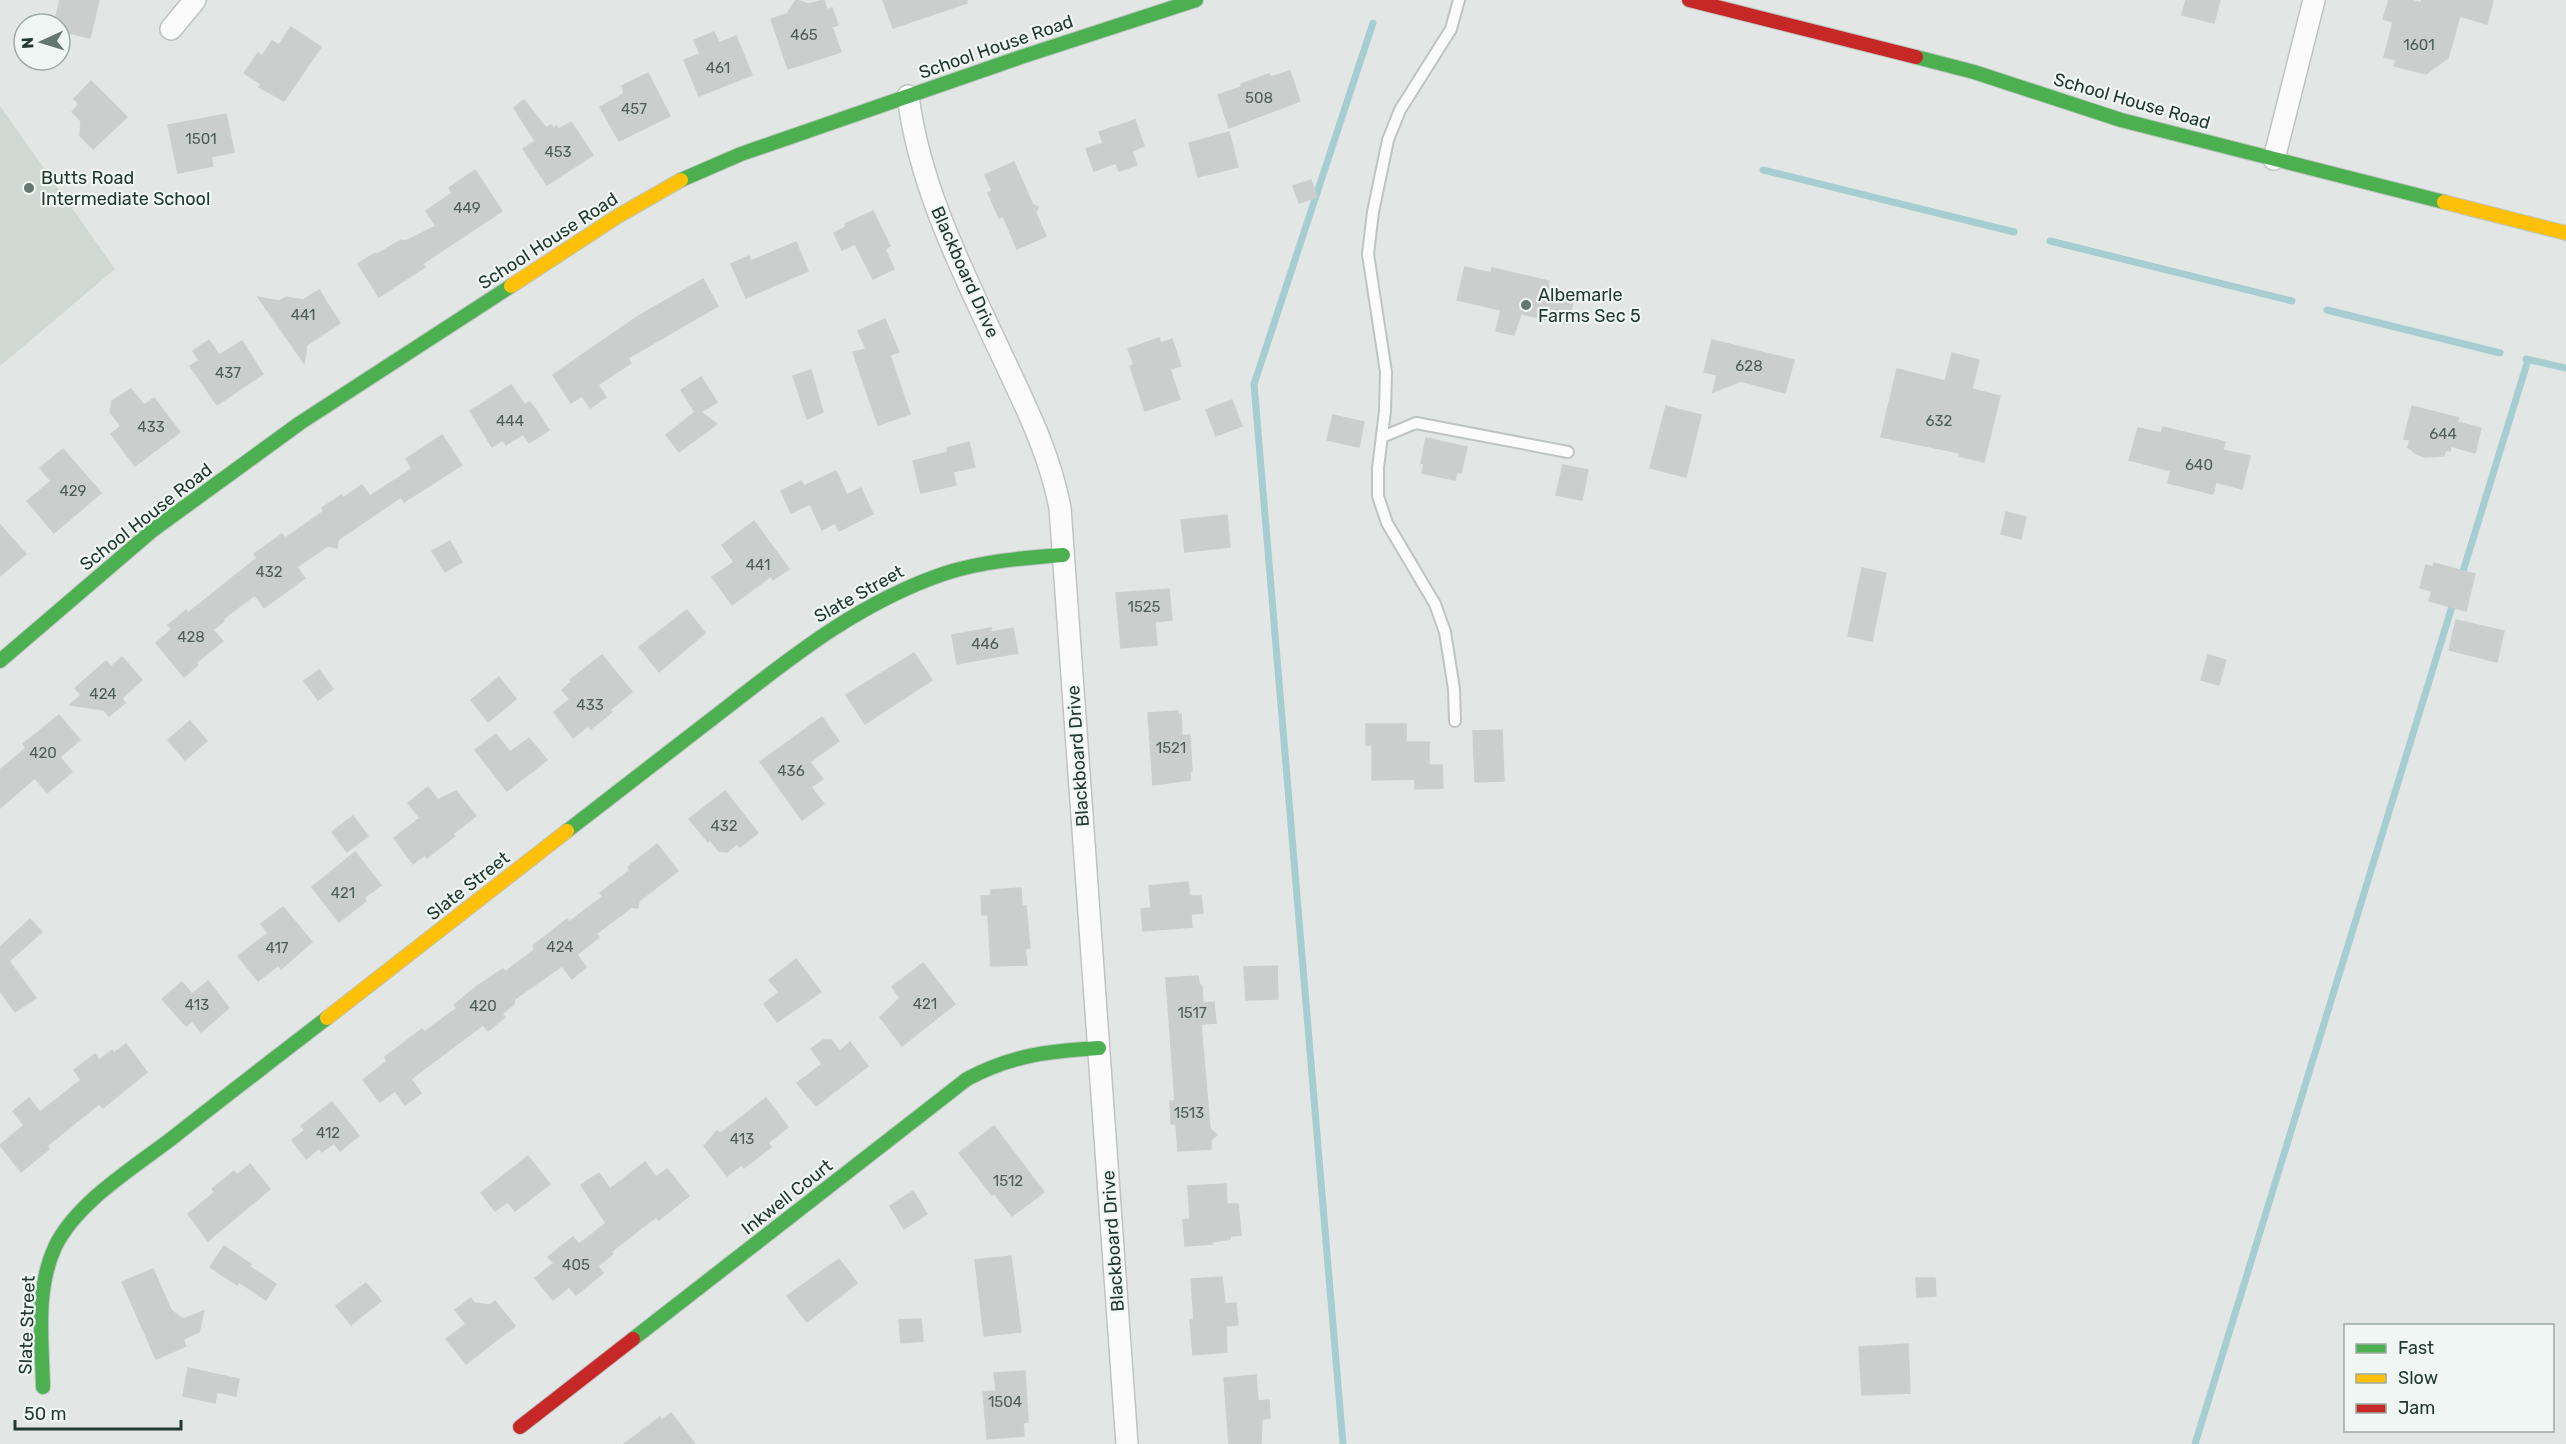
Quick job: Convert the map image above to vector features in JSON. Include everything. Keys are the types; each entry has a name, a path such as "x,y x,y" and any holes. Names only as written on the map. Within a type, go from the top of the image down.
{"street":[{"path":"171,29 195,0"},
{"name":"School House Road","path":"0,661 181,509 300,423 618,216 680,180 741,154 1021,57 1196,0"},
{"name":"School House Road","path":"1689,0 1974,72 2121,120 2566,233"},
{"path":"2274,159 2314,0"},
{"name":"Blackboard Drive","path":"908,96 919,156 936,208 1046,453 1059,508 1127,1444"},
{"name":"Slate Street","path":"43,1388 43,1291 47,1269 66,1228 81,1211 113,1184 809,643 852,614 899,590 932,577 998,561 1063,555"},
{"name":"Inkwell Court","path":"520,1427 967,1079 990,1066 1029,1053 1099,1048"}],"lane":[{"path":"1455,721 1454,689 1444,632 1438,613 1419,575 1388,523 1378,496 1378,468 1386,372 1368,254 1378,178 1388,140 1400,110 1451,29 1459,0"},
{"path":"1382,437 1408,424 1416,423 1568,452"}],"shaded area":[{"name":"Butts Road Intermediate School","path":"0,106 115,269 0,366"}],"building":[{"path":"60,0 99,0 90,38 72,34 72,12 57,12"},
{"path":"796,0 809,4 824,0 827,10 832,8 838,25 832,27 841,52 788,69 771,19 787,14"},
{"path":"883,0 967,0 967,3 893,28"},
{"path":"2186,0 2220,0 2214,23 2182,15"},
{"path":"2389,0 2410,0 2421,3 2422,0 2493,0 2487,24 2460,16 2448,58 2426,74 2394,66 2396,60 2384,57 2393,22 2383,19"},
{"path":"291,27 321,47 284,101 259,87 261,84 244,73 258,53 262,56 272,41 279,45"},
{"path":"714,32 719,43 736,36 752,75 699,96 684,60 700,54 694,40"},
{"path":"1290,71 1300,101 1229,128 1218,95 1269,74 1271,77"},
{"path":"648,73 670,116 619,141 600,107 622,95 624,92 622,86"},
{"path":"91,81 127,117 93,149 80,136 81,121 72,112 79,104 74,99"},
{"path":"524,100 546,128 551,125 559,129 571,122 593,155 547,185 523,149 535,141 514,108"},
{"path":"226,114 234,152 211,157 213,166 178,173 168,125"},
{"path":"1135,120 1144,146 1132,151 1137,165 1119,171 1116,163 1094,171 1086,149 1103,143 1099,132"},
{"path":"1229,132 1238,167 1198,177 1189,143"},
{"path":"1014,162 1033,205 1038,207 1036,213 1046,236 1017,249 1003,216 999,218 988,193 992,191 985,175"},
{"path":"475,170 502,211 422,264 425,267 379,297 358,264 401,240 406,241 436,226 426,211 452,193 449,188"},
{"path":"1311,180 1317,197 1299,203 1293,186"},
{"path":"873,211 890,246 885,249 894,269 873,279 855,244 842,250 834,233 846,227 845,224"},
{"path":"796,242 808,271 746,298 731,264 749,256 751,261"},
{"name":"Albemarle Farms Sec 5","path":"1465,267 1491,273 1492,268 1549,281 1548,286 1575,293 1568,324 1521,314 1514,335 1496,331 1501,310 1457,300"},
{"path":"703,279 718,306 628,358 631,363 598,385 606,397 590,408 582,396 571,403 553,375 637,317"},
{"path":"319,290 340,323 307,345 304,363 258,297 279,301 286,297 303,300"},
{"path":"885,319 899,352 890,355 910,414 878,425 853,352 866,349 858,331"},
{"path":"1159,338 1161,343 1172,339 1181,366 1170,369 1180,399 1145,411 1130,366 1134,365 1128,349"},
{"path":"209,340 219,355 242,341 263,374 217,405 190,366 199,360 193,351"},
{"path":"1712,340 1794,360 1785,393 1741,381 1713,392 1717,375 1704,372"},
{"path":"1952,353 1979,360 1972,389 2000,396 1984,462 1959,456 1960,453 1881,437 1897,369 1945,381"},
{"path":"811,370 823,412 807,419 793,376"},
{"path":"701,377 717,402 701,412 717,424 679,452 666,435 695,412 681,390"},
{"path":"511,385 525,405 529,402 534,407 549,430 529,443 523,434 506,445 503,440 492,447 470,411"},
{"path":"131,389 144,405 154,398 180,432 135,466 111,434 121,426 110,412 112,401"},
{"path":"1232,400 1242,426 1216,436 1206,410"},
{"path":"1666,406 1701,415 1686,477 1650,468"},
{"path":"2412,406 2459,418 2457,422 2481,428 2475,453 2451,446 2450,451 2446,450 2444,456 2424,457 2415,453 2408,447 2410,440 2404,439"},
{"path":"1333,415 1364,422 1359,447 1327,440"},
{"path":"2163,427 2225,442 2223,450 2250,456 2242,489 2216,482 2213,494 2168,483 2171,471 2129,460 2138,428 2161,433"},
{"path":"442,435 462,465 404,502 401,497 338,540 337,548 328,546 297,567 305,578 264,608 255,595 223,619 224,621 213,630 223,641 196,663 198,665 184,677 156,643 172,629 168,625 186,610 188,613 257,558 254,554 282,534 285,538 324,511 322,508 341,495 343,498 362,485 370,496 412,469 406,459"},
{"path":"1426,438 1467,447 1461,473 1457,472 1455,480 1422,473 1424,464 1421,463"},
{"path":"969,442 975,467 953,472 956,485 921,493 913,461 948,452 947,448"},
{"path":"63,449 101,493 54,533 27,501 51,481 40,468"},
{"path":"1563,465 1588,470 1582,500 1556,495"},
{"path":"836,471 847,495 861,488 873,514 839,531 835,523 822,530 810,504 791,513 781,491 801,481 804,486"},
{"path":"2006,512 2026,517 2021,539 2001,534"},
{"path":"1227,515 1230,547 1185,552 1181,520"},
{"path":"754,521 789,569 773,580 771,576 732,605 712,577 734,562 722,545"},
{"path":"0,525 26,554 0,576"},
{"path":"450,541 462,562 445,572 432,551"},
{"path":"2434,563 2475,574 2466,611 2429,601 2432,591 2420,588 2426,565 2433,567"},
{"path":"1862,568 1886,573 1872,641 1848,636"},
{"path":"1169,589 1172,620 1155,622 1157,645 1121,648 1116,593"},
{"path":"687,610 705,633 659,672 639,647"},
{"path":"2456,620 2504,631 2497,662 2449,650"},
{"path":"991,628 991,632 1013,628 1018,653 957,664 952,635"},
{"path":"914,653 932,680 865,724 846,695"},
{"path":"602,655 632,692 591,729 588,726 573,738 554,712 570,699 562,690 571,682 570,680"},
{"path":"2208,655 2226,660 2219,685 2201,680"},
{"path":"122,657 142,680 122,698 125,703 109,716 104,710 70,705 81,695 75,688 106,661 111,667"},
{"path":"319,670 333,689 318,700 304,681"},
{"path":"499,677 516,699 488,722 471,700"},
{"path":"1178,711 1178,715 1181,714 1182,736 1190,735 1192,771 1190,771 1190,780 1153,785 1148,713"},
{"path":"59,715 80,740 60,757 72,772 47,793 35,778 0,808 0,770 26,748 23,744"},
{"path":"822,717 839,741 810,762 823,779 811,787 824,804 802,820 760,762"},
{"path":"190,721 207,741 185,760 168,740"},
{"path":"1366,724 1406,724 1406,742 1429,742 1429,765 1442,765 1443,788 1415,789 1415,779 1372,780 1372,745 1366,745"},
{"path":"1502,730 1504,781 1475,782 1473,731"},
{"path":"496,734 510,752 529,738 547,760 507,791 475,750"},
{"path":"428,787 438,800 456,791 476,816 427,858 425,855 413,864 394,838 420,818 408,803"},
{"path":"725,791 758,833 740,847 737,844 727,852 719,851 710,840 708,842 689,819"},
{"path":"353,816 368,836 347,852 332,832"},
{"path":"657,844 678,871 639,901 638,908 632,907 596,934 599,937 577,955 586,967 572,979 562,966 515,999 514,1004 502,1014 505,1017 488,1031 483,1025 411,1079 421,1093 405,1105 395,1091 380,1102 363,1080 387,1061 385,1057 422,1029 424,1032 457,1008 454,1005 477,986 503,969 505,972 535,949 533,946 567,919 569,922 603,896 600,893 630,870 628,867"},
{"path":"355,852 381,885 364,898 366,901 339,922 312,887"},
{"path":"1188,882 1190,896 1201,896 1203,913 1191,914 1192,927 1143,931 1141,909 1151,908 1149,886"},
{"path":"1021,888 1022,906 1026,906 1030,948 1025,949 1027,965 991,966 988,915 982,915 981,896 991,896 991,890"},
{"path":"283,907 312,942 281,969 279,965 258,981 238,956 268,933 261,924"},
{"path":"30,919 42,932 9,961 36,998 15,1012 0,991 0,947"},
{"path":"796,959 821,992 777,1022 764,1004 779,992 769,980"},
{"path":"923,963 955,1004 902,1046 880,1017 900,998 892,987"},
{"path":"1277,966 1278,999 1246,1000 1244,967"},
{"path":"1198,976 1202,986 1203,1003 1214,1002 1216,1023 1201,1024 1210,1129 1217,1135 1211,1140 1211,1149 1178,1151 1176,1124 1171,1124 1170,1101 1175,1101 1166,978"},
{"path":"208,981 229,1008 201,1032 192,1021 186,1026 162,999 182,982 192,994"},
{"path":"823,1040 831,1040 840,1051 850,1042 868,1066 816,1106 797,1083 822,1064 811,1049"},
{"path":"126,1044 147,1072 103,1108 99,1104 47,1146 49,1149 21,1172 0,1145 24,1125 13,1111 29,1098 40,1112 81,1080 74,1070 95,1054 99,1060 112,1050 114,1053"},
{"path":"766,1098 788,1127 768,1143 771,1147 744,1168 741,1165 727,1176 704,1146 717,1131 721,1133"},
{"path":"332,1102 359,1136 340,1151 334,1143 322,1152 319,1148 306,1159 292,1140 305,1130 301,1126"},
{"path":"994,1126 1044,1192 1012,1216 959,1153"},
{"path":"528,1156 550,1184 515,1211 508,1202 495,1211 481,1193"},
{"path":"645,1162 656,1177 667,1169 689,1196 659,1220 656,1217 611,1252 613,1254 598,1266 603,1273 576,1295 569,1287 553,1300 535,1278 554,1263 548,1257 573,1237 579,1244 606,1223 581,1185 599,1173 610,1189"},
{"path":"250,1164 270,1189 208,1241 188,1214 215,1192 212,1189 234,1171 237,1175"},
{"path":"1226,1184 1227,1204 1238,1204 1241,1235 1230,1236 1230,1239 1212,1242 1212,1244 1185,1246 1183,1220 1190,1219 1188,1186"},
{"path":"913,1191 927,1214 904,1229 890,1206"},
{"path":"224,1246 276,1284 266,1300 239,1282 237,1285 210,1267"},
{"path":"1011,1256 1021,1332 984,1336 975,1260"},
{"path":"839,1259 857,1283 807,1322 787,1296"},
{"path":"153,1269 171,1310 183,1319 204,1311 199,1332 183,1339 186,1346 156,1359 122,1282"},
{"path":"1222,1277 1225,1304 1236,1303 1238,1325 1226,1326 1227,1352 1193,1355 1190,1320 1194,1320 1191,1279"},
{"path":"1916,1278 1935,1278 1936,1296 1917,1297"},
{"path":"366,1283 381,1301 351,1325 336,1306"},
{"path":"471,1298 474,1303 490,1305 495,1301 515,1326 466,1364 446,1339 466,1324 455,1310"},
{"path":"921,1319 923,1341 901,1343 899,1320"},
{"path":"1908,1344 1910,1393 1862,1395 1859,1347"},
{"path":"188,1368 239,1379 236,1396 217,1392 215,1403 183,1396"},
{"path":"1025,1371 1028,1422 1023,1423 1024,1436 987,1439 983,1392 996,1391 994,1373"},
{"path":"1256,1375 1258,1401 1269,1400 1270,1418 1262,1419 1261,1444 1229,1444 1224,1378"},
{"path":"671,1413 695,1444 624,1444 660,1417 662,1420"}],"waterway":[{"path":"1343,1444 1254,384 1373,23"},
{"path":"1763,170 2014,232"},
{"path":"2050,241 2292,301"},
{"path":"2327,310 2500,353"},
{"path":"2526,359 2566,368"},
{"path":"2461,578 2528,360"},
{"path":"2195,1444 2454,600"}],"traffic: fast":[{"path":"681,180 741,154 1021,57 1196,0"},
{"path":"1916,57 1974,72 2121,120 2444,202"},
{"path":"0,661 153,530 300,423 511,286"},
{"path":"567,831 804,649 886,598 960,569 1004,561 1063,555"},
{"path":"43,1387 42,1298 49,1263 64,1231 91,1201 123,1174 327,1018"},
{"path":"633,1339 967,1079 1015,1059 1099,1048"}],"traffic: slow":[{"path":"511,286 618,216 681,180"},
{"path":"2444,202 2566,233"},
{"path":"327,1018 567,831"}],"traffic: jam":[{"path":"1689,0 1916,57"},
{"path":"520,1427 633,1339"}],"place":[{"name":"Butts Road Intermediate School","path":"29,188"},
{"name":"Albemarle Farms Sec 5","path":"1526,305"}]}
